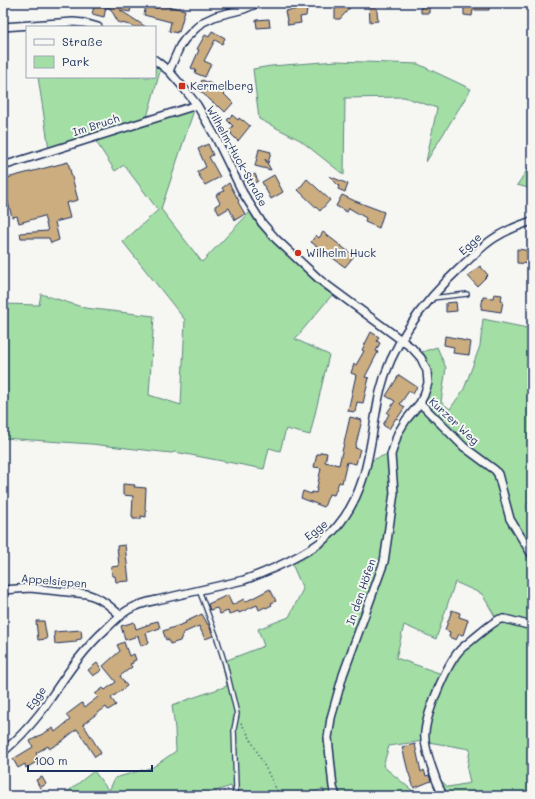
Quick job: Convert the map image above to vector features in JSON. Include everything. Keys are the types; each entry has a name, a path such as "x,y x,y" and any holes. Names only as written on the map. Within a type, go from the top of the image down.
{"street":[{"path":"254,3 259,3"},
{"path":"169,71 180,46 185,39 203,22 216,16 244,9 259,3"},
{"path":"3,27 73,22 94,26"},
{"name":"Wilhelm-Huck-Straße","path":"156,61 169,71 197,105 216,138 243,193 262,223 276,239 320,280 401,339"},
{"name":"Im Bruch","path":"3,166 197,105"},
{"name":"Egge","path":"3,752 22,734 40,713 67,673 84,652 102,632 130,610 144,603 244,580 274,569 322,542 329,536 345,517 353,504 364,475 370,453 376,410 383,380 390,361 401,339 417,315 431,298 453,275 492,239 509,230 532,221"},
{"name":"In den Höfen","path":"336,796 332,787 328,738 331,718 343,675 384,562 394,493 391,455 398,433 406,420 420,403 428,382 427,371 421,358 401,339"},
{"name":"Kurzer Weg","path":"420,403 464,447 498,474 510,520 532,553"},
{"name":"Appelsiepen","path":"3,590 30,588 87,594 102,600 121,616"},
{"path":"442,796 426,748 424,732 430,711 443,678 453,659 460,650 500,619 532,626"}],"lane":[{"path":"431,298 467,294"},
{"path":"199,590 225,664 237,714 234,729 236,787 234,796"}],"path":[{"path":"237,716 280,796"},
{"path":"208,796 236,787"}],"green space":[{"path":"337,61 418,64 471,89 426,162 437,108 404,97 345,98 344,175 300,140 259,119 253,69 271,66"},
{"path":"156,64 161,68 147,117 49,149 38,78 156,78"},
{"path":"194,110 161,209 202,262 250,212 259,227 273,242 332,295 295,339 329,355 310,435 286,429 280,451 269,448 264,469 175,452 171,453 91,444 3,438 3,304 39,305 41,294 85,308 154,316 149,395 181,405 185,320 123,242 158,210 124,165 115,171 95,140"},
{"path":"532,163 532,189 517,185"},
{"path":"483,319 532,329 532,494 526,507 532,513 531,549 512,519 496,476 508,521 532,561 532,623 496,618 482,594 455,582 436,639 404,625 396,658 442,674 423,741 389,746 383,766 414,792 416,796 326,796 323,789 304,796 252,796 251,792 232,790 231,786 201,796 62,796 94,771 109,791 115,778 153,767 176,751 172,705 227,686 222,662 264,646 258,629 289,617 303,589 292,564 324,545 346,522 358,502 368,476 372,460 388,454 409,422 424,403 431,383 431,372 426,357 422,352 437,347 446,368 441,402 450,409 464,389 480,346"},
{"path":"500,621 532,628 532,796 447,796 437,777 448,787 470,783 467,769 470,749 428,742 426,732 432,712 447,677 462,651"}],"building":[{"path":"95,3 132,3 130,12 120,10 144,26 132,26 117,22 110,8 106,7 104,17 92,14"},
{"path":"335,3 354,3 340,19 335,19"},
{"path":"369,3 376,3 378,21 370,22"},
{"path":"421,3 429,3 429,13 421,13"},
{"path":"464,3 489,3 489,10 473,10 472,16 464,15"},
{"path":"159,4 185,10 179,32 169,31 171,22 144,15 146,5 158,8"},
{"path":"307,8 306,16 300,17 301,23 288,25 285,11"},
{"path":"269,19 270,27 257,28 256,20"},
{"path":"212,31 225,38 222,44 215,40 204,61 211,64 205,77 195,73 196,70 191,68 199,50 197,49 205,35 209,37"},
{"path":"202,80 219,87 218,88 233,103 225,112 198,90"},
{"path":"232,115 238,120 239,118 243,120 250,126 238,141 229,131 233,126 227,120"},
{"path":"208,144 213,155 209,157 220,177 205,185 197,172 206,167 198,149"},
{"path":"259,149 271,152 268,163 265,159 271,170 255,166"},
{"path":"68,162 78,200 66,203 70,218 55,222 59,240 51,243 49,238 21,238 20,233 48,231 44,216 19,223 17,216 12,217 3,179"},
{"path":"255,174 258,181 248,187 244,180"},
{"path":"274,175 283,192 271,199 262,182"},
{"path":"329,176 348,184 345,192 338,189 339,186"},
{"path":"307,179 330,200 320,211 298,190"},
{"path":"229,183 245,214 235,220 229,208 219,214 215,206 220,203 216,195 224,191 222,188"},
{"path":"342,195 384,212 379,228 365,222 366,218 349,208 347,212 336,206"},
{"path":"323,232 354,256 345,267 311,242 316,235 319,238"},
{"path":"517,249 532,251 532,264 517,263"},
{"path":"480,266 488,275 477,286 468,276"},
{"path":"494,294 502,295 501,300 503,301 501,312 481,309 483,297 493,298"},
{"path":"456,302 457,311 446,312 446,303"},
{"path":"371,332 379,337 377,341 380,343 376,351 378,352 365,377 369,378 363,403 357,402 355,412 348,411 356,375 351,373 354,364 356,365 364,351 362,350"},
{"path":"445,336 471,342 469,355 453,353 454,347 444,345"},
{"path":"399,375 417,387 413,394 409,391 400,404 405,407 389,429 383,425 389,414 387,413 395,401 386,396"},
{"path":"350,417 362,420 355,448 360,449 356,464 347,462 342,483 339,482 334,495 329,494 324,507 301,498 303,491 311,494 312,492 316,493 321,468 314,467 317,454 320,454 321,452 327,453 325,462 339,465"},
{"path":"123,484 146,488 146,517 141,516 141,519 133,519 133,496 123,495"},
{"path":"125,545 129,581 116,582 115,576 112,576 111,567 119,566 117,546"},
{"path":"270,589 276,601 271,603 272,605 259,610 257,605 239,613 238,611 229,615 228,611 220,614 217,608 210,610 208,604 228,595 232,605 244,599 245,602"},
{"path":"452,610 460,613 459,617 468,620 463,635 459,634 456,640 449,637 450,632 445,630"},
{"path":"202,614 209,625 213,636 205,639 199,626 183,633 180,641 170,644 168,639 166,640 163,631 186,623 185,622"},
{"path":"36,621 44,621 47,639 38,640"},
{"path":"158,621 160,628 146,633 149,643 141,646 138,636 125,640 121,626 134,622 136,629"},
{"path":"81,630 82,638 76,640 76,642 55,644 54,632"},
{"path":"124,642 129,656 134,654 136,660 130,664 132,667 120,676 127,686 111,698 116,705 108,710 106,707 83,724 101,753 95,757 77,729 61,742 49,749 48,746 36,753 40,760 26,768 25,764 18,768 13,759 33,747 30,741 53,728 55,732 70,720 66,715 82,703 85,707 98,697 95,694 103,688 105,690 116,682 103,666 120,651 117,645"},
{"path":"97,663 102,670 93,676 88,670"},
{"path":"415,744 421,772 424,770 426,776 429,775 431,781 414,788 402,747"},
{"path":"42,777 46,784 40,788 36,780"}],"place":[{"name":"Kermelberg","path":"182,86"},
{"name":"Wilhelm Huck","path":"298,253"}]}
